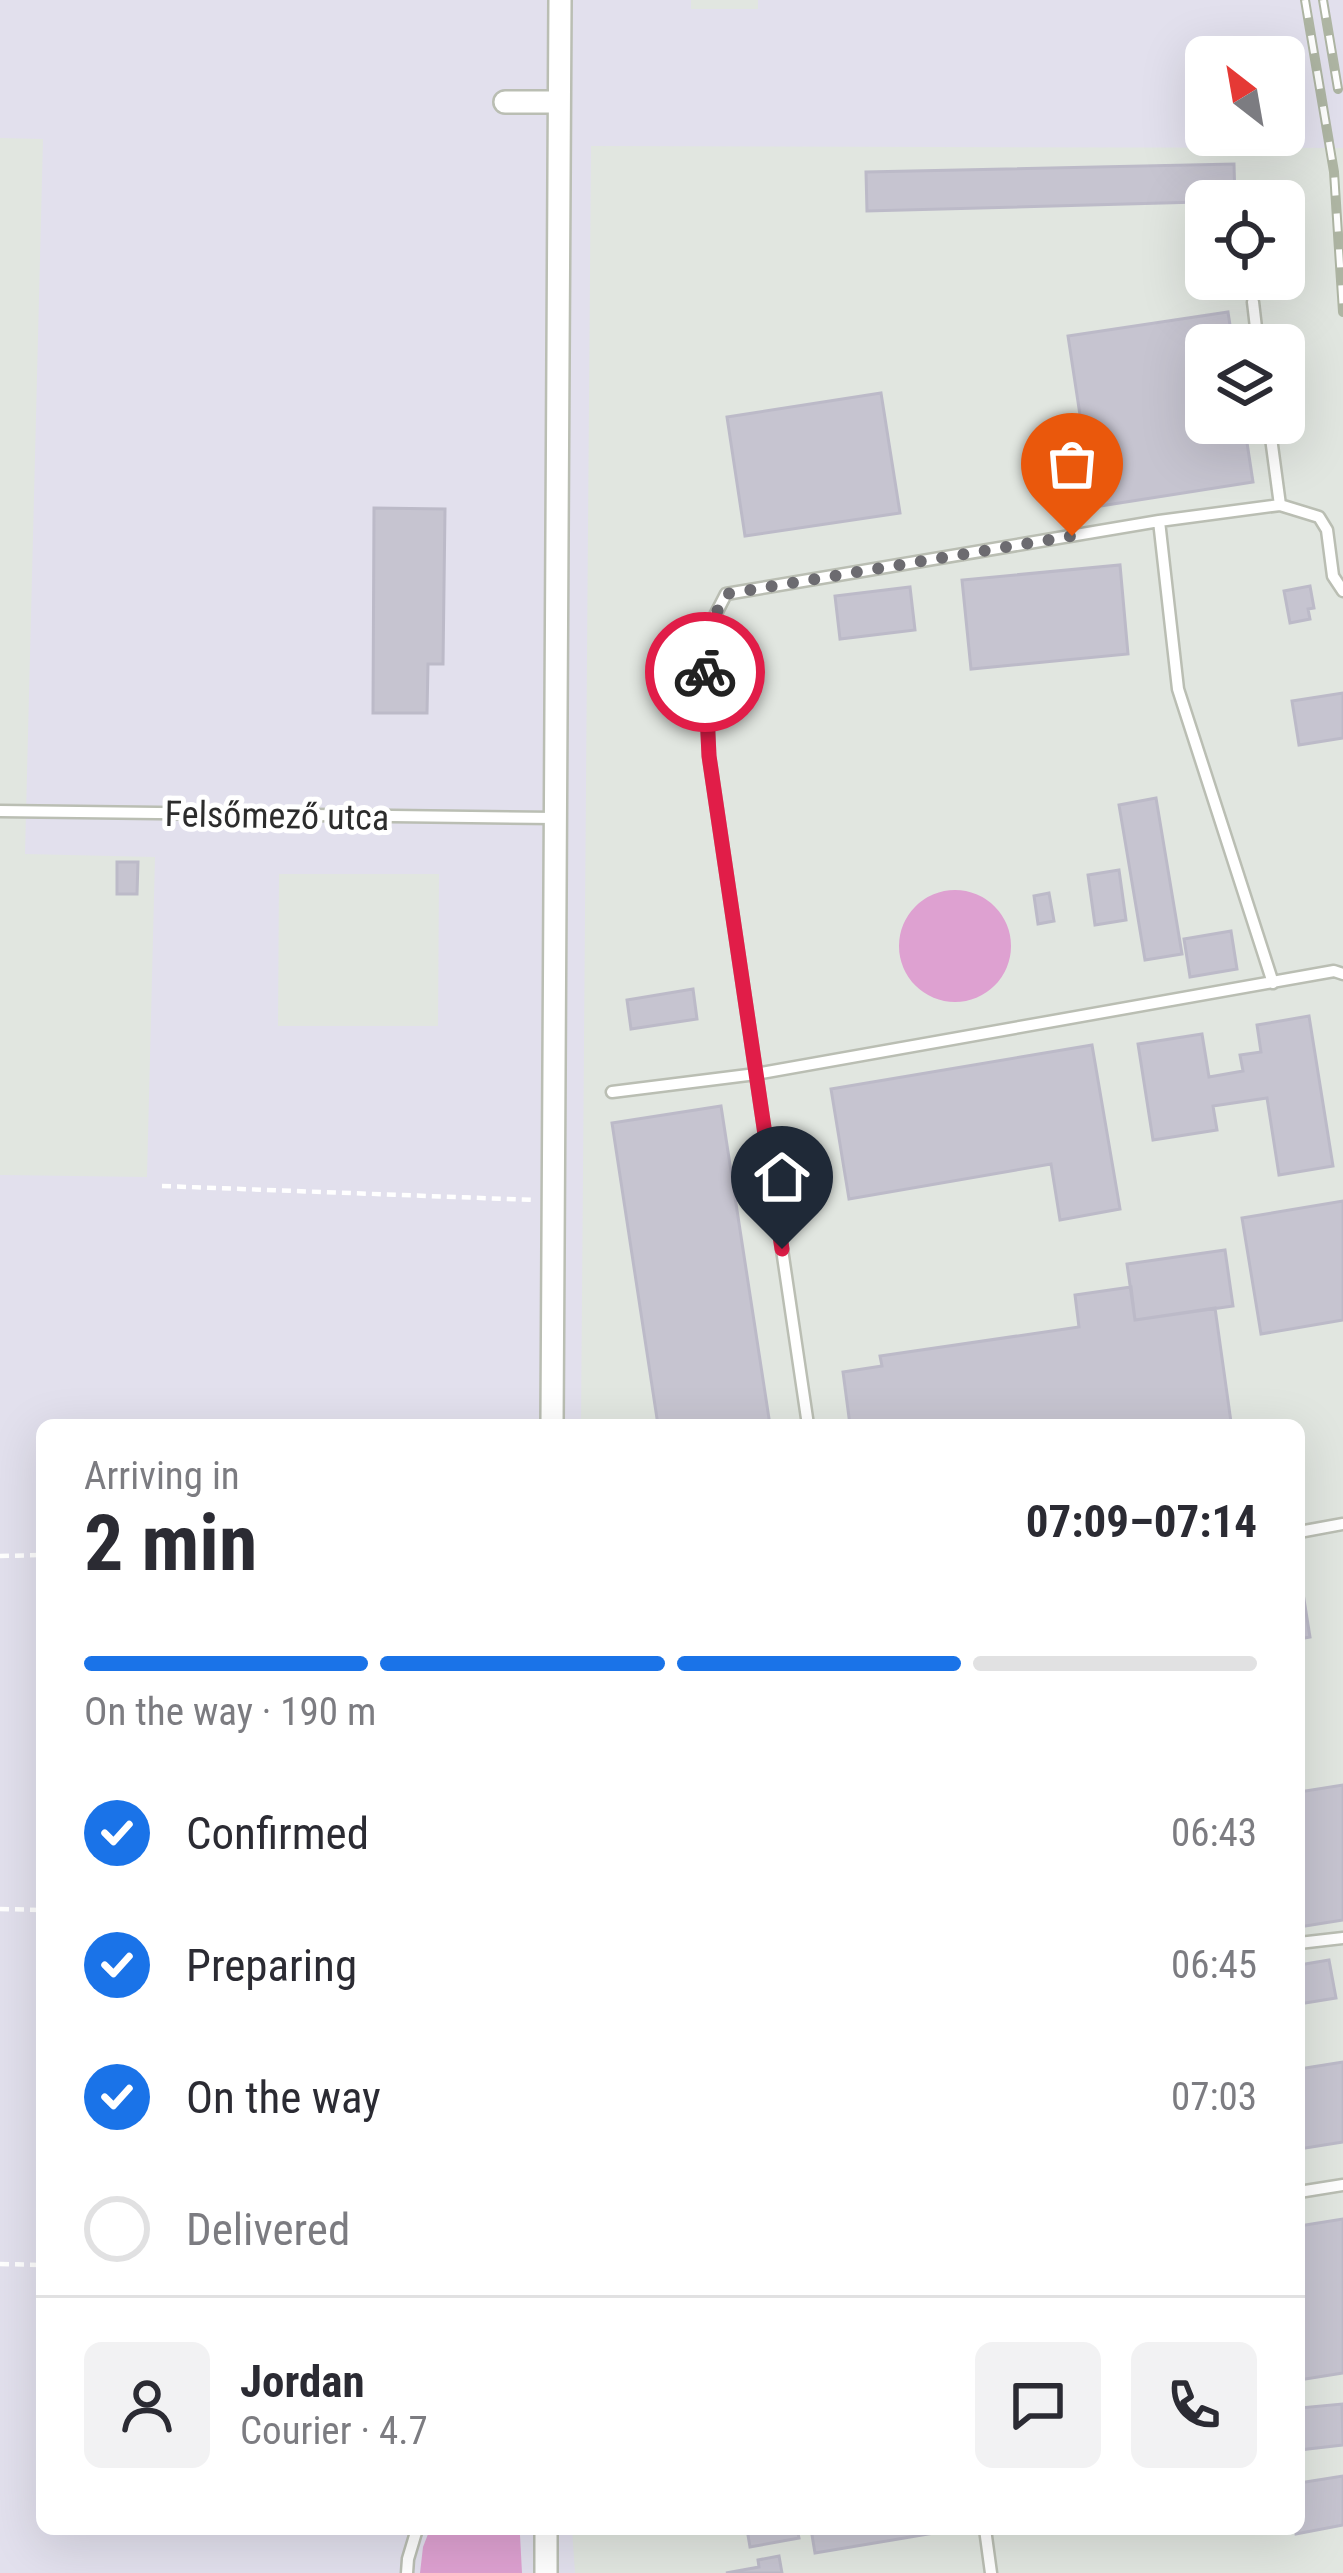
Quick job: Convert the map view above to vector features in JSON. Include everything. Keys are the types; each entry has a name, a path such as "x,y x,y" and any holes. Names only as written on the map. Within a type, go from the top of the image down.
{"street":[{"path":"552,1419 560,0"},
{"path":"506,102 560,102"},
{"path":"545,2573 546,2535"}],"lane":[{"path":"1253,302 1256,324"},
{"path":"1272,444 1280,505"},
{"path":"807,1419 709,756 704,637 726,594 1159,520 1280,505 1319,517 1328,530 1333,576 1343,591"},
{"path":"1159,520 1178,689 1273,982"},
{"name":"Felsőmező utca","path":"0,812 555,818"},
{"path":"612,1092 756,1073 1334,971 1343,974"},
{"path":"1305,1531 1343,1524"},
{"path":"1305,1942 1343,1938"},
{"path":"1305,2191 1343,2185"},
{"path":"407,2573 415,2535"},
{"path":"986,2535 991,2573"}],"path":[{"path":"162,1186 553,1200"},
{"path":"0,1556 36,1555"},
{"path":"0,1909 36,1910"},
{"path":"0,2264 36,2265"}],"shaded area":[{"path":"691,0 758,0 758,9 691,9"},
{"path":"0,138 43,139 25,854 155,857 147,1177 0,1175"},
{"path":"591,146 1185,148 1185,156 1305,156 1305,148 1343,148 1343,2573 575,2573 572,2535 1305,2535 1305,1419 581,1419"},
{"path":"279,874 439,874 438,1026 278,1026"},
{"path":"955,890 976,894 995,906 1007,925 1011,946 1007,967 995,986 976,998 955,1002 934,998 915,986 903,967 899,946 903,925 915,906 934,894"},
{"path":"428,2535 520,2535 522,2573 420,2573"}],"building":[{"path":"1234,164 1234,180 1185,180 1185,202 867,211 866,172"},
{"path":"1228,312 1230,324 1185,324 1185,444 1247,444 1253,482 1094,507 1068,336"},
{"path":"881,393 900,513 745,536 727,417"},
{"path":"374,508 445,509 443,664 428,664 427,713 373,713"},
{"path":"1120,565 1128,654 971,669 962,580"},
{"path":"1310,586 1314,608 1308,609 1310,619 1290,623 1284,591"},
{"path":"910,587 915,630 840,639 835,596"},
{"path":"1343,693 1343,738 1299,745 1292,701"},
{"path":"1156,798 1182,954 1145,960 1119,805"},
{"path":"117,862 138,862 137,894 117,894"},
{"path":"1119,870 1126,920 1095,925 1088,875"},
{"path":"1049,893 1054,921 1038,924 1034,896"},
{"path":"1231,931 1237,969 1190,977 1184,939"},
{"path":"693,989 697,1019 631,1029 627,1000"},
{"path":"1309,1016 1333,1166 1279,1175 1267,1098 1213,1106 1217,1130 1153,1140 1138,1044 1202,1034 1209,1077 1243,1071 1240,1055 1261,1052 1257,1025"},
{"path":"1092,1045 1120,1209 1060,1220 1051,1164 849,1199 831,1089"},
{"path":"721,1106 769,1419 657,1419 612,1123"},
{"path":"1343,1201 1343,1320 1261,1334 1242,1218"},
{"path":"1225,1250 1233,1306 1135,1320 1127,1264"},
{"path":"1131,1287 1135,1320 1215,1308 1231,1419 849,1419 843,1372 882,1366 880,1356 1079,1327 1075,1295"},
{"path":"1343,1785 1343,1920 1305,1926 1305,1791"},
{"path":"1329,1960 1336,1998 1305,2003 1305,1964"},
{"path":"1343,2062 1343,2142 1305,2148 1305,2068"},
{"path":"1343,2219 1343,2373 1305,2379 1305,2225"},
{"path":"1342,2404 1343,2445 1305,2449 1305,2407"},
{"path":"1343,2476 1343,2525 1305,2532 1305,2482"},
{"path":"748,2535 799,2538 750,2547"},
{"path":"812,2535 922,2535 815,2553"},
{"path":"779,2556 782,2573 726,2573 759,2567 758,2560"}],"railway":[{"path":"1305,0 1334,172 1343,312"},
{"path":"1323,0 1338,89"}],"way so far":[{"path":"705,672 704,637 726,594 1072,536"}],"route":[{"path":"705,672 709,756 782,1249"}]}
